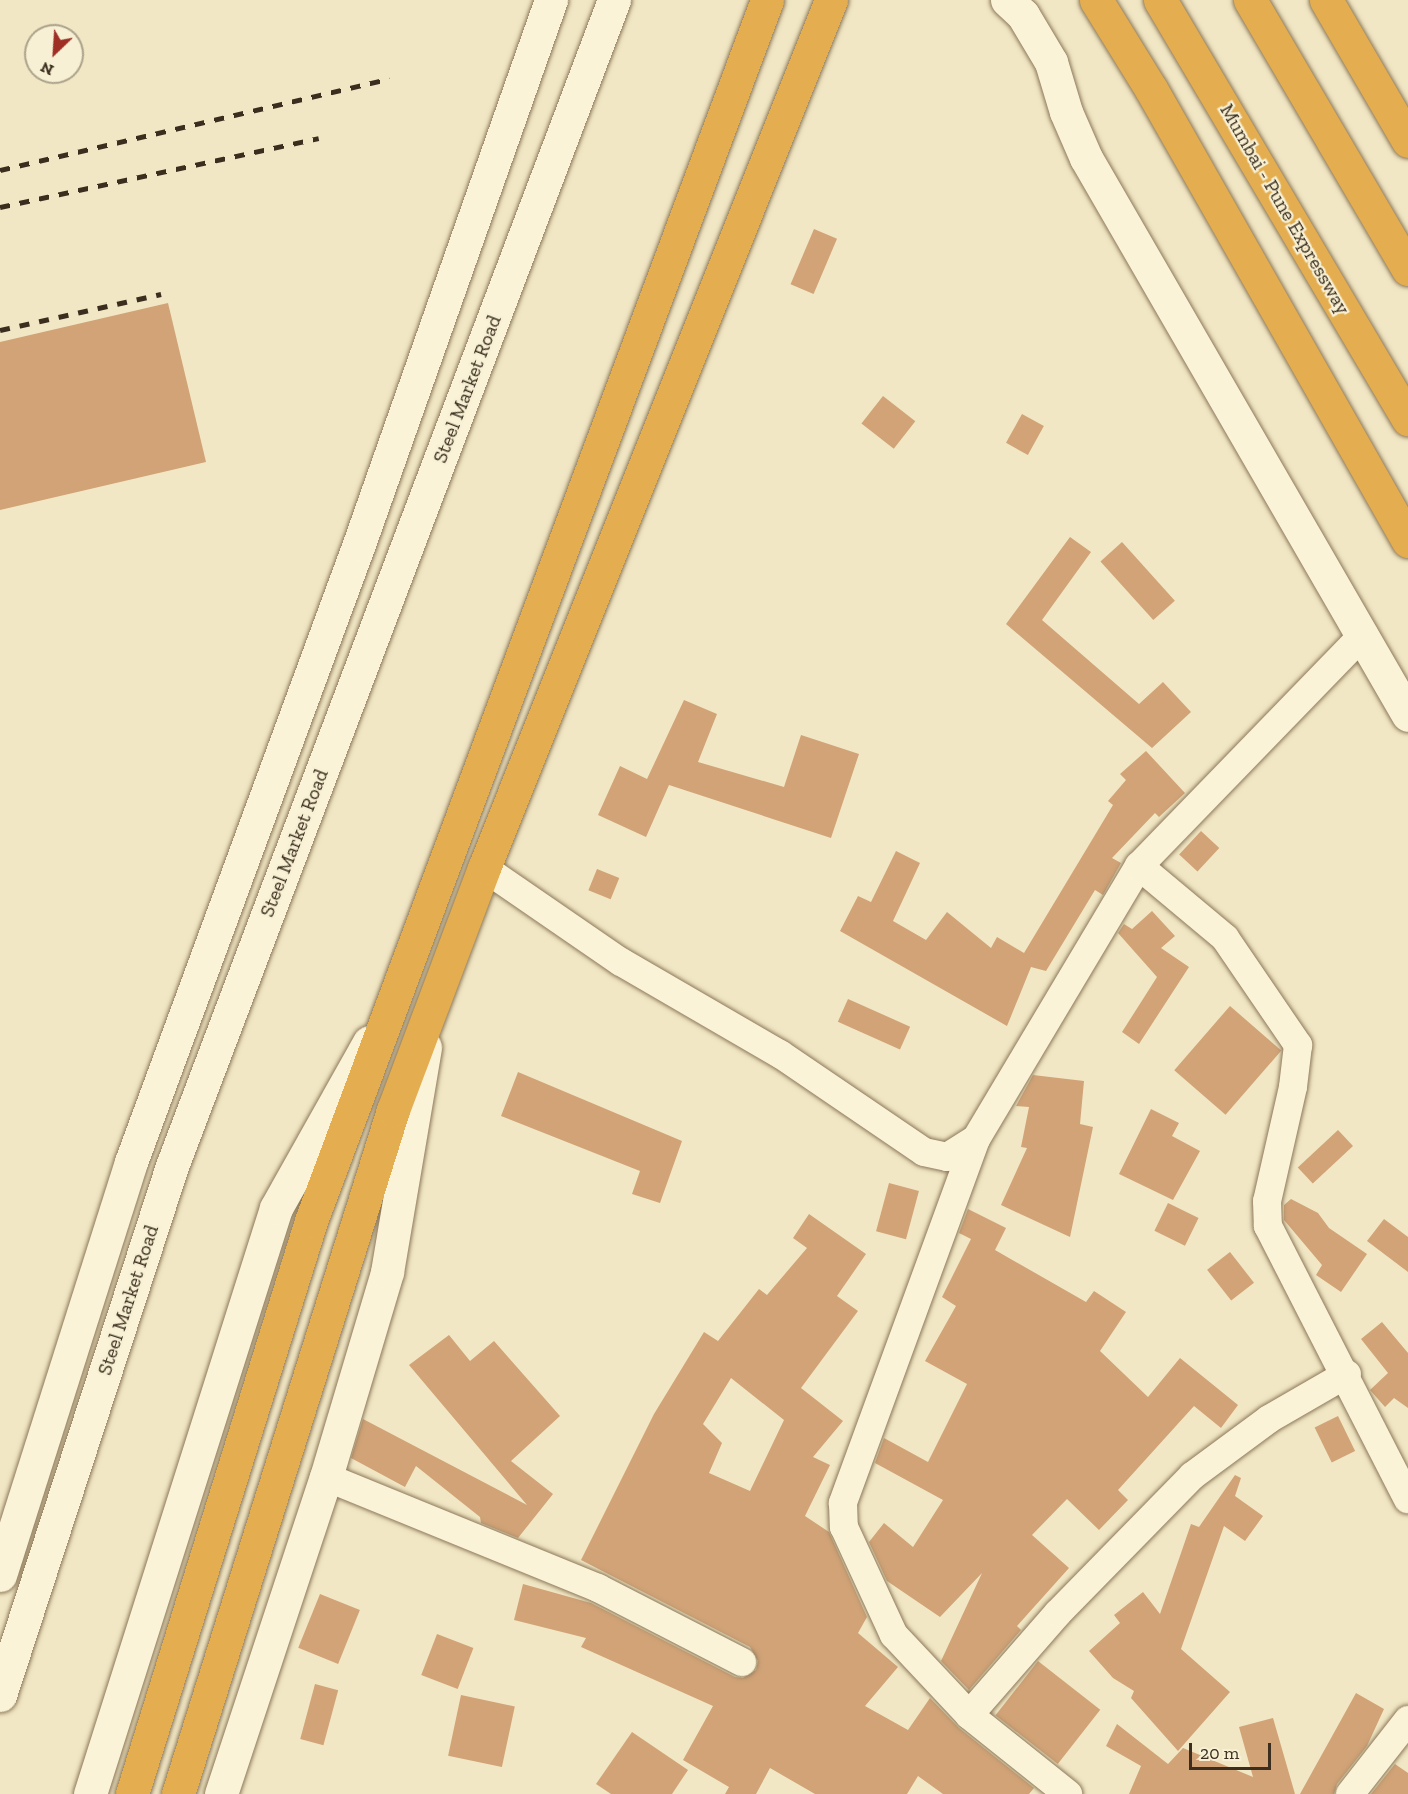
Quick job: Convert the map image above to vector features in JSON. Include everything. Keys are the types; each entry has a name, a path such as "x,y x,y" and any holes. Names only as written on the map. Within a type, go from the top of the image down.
{"highway":[{"path":"132,1794 311,1221 767,0"},
{"path":"177,1794 393,1110 484,867 831,0"},
{"path":"1096,0 1151,89 1408,541"},
{"name":"Mumbai - Pune Expressway","path":"1160,0 1408,419"},
{"path":"1250,0 1408,268"},
{"path":"1326,0 1408,141"}],"street":[{"name":"Steel Market Road","path":"0,1575 131,1162 359,544 551,0"},
{"name":"Steel Market Road","path":"0,1695 172,1166 615,0"},
{"path":"1007,0 1023,15 1051,62 1066,112 1086,158 1364,634 1408,715"},
{"path":"1068,1794 969,1715 894,1635 844,1527 843,1503 976,1139 1139,866 1364,634"},
{"path":"1139,866 1225,938 1298,1045 1293,1087 1267,1201 1268,1226 1347,1374 1408,1498"},
{"path":"484,867 577,933 780,1054 924,1152 947,1157 976,1139"},
{"path":"90,1794 276,1208 320,1124 395,998"},
{"path":"221,1794 326,1476 387,1272 430,1012"},
{"path":"969,1715 1058,1613 1192,1476 1269,1419 1347,1374"},
{"path":"326,1476 598,1588 742,1662"},
{"path":"1350,1794 1408,1720"}],"building":[{"path":"814,229 837,239 814,294 791,284"},
{"path":"168,303 206,462 0,510 0,342"},
{"path":"883,396 915,421 894,449 861,424"},
{"path":"1022,414 1044,426 1028,455 1006,443"},
{"path":"1070,537 1091,552 1042,620 1139,704 1163,682 1191,712 1152,748 1006,624"},
{"path":"1122,542 1175,601 1153,620 1100,561"},
{"path":"684,700 717,714 698,762 784,787 801,735 859,754 831,838 669,785 646,837 598,815 620,766 647,779"},
{"path":"1146,751 1185,793 1159,817 1155,813 1112,858 1121,863 1103,895 1095,890 1046,971 1031,967 1007,1026 840,931 858,896 871,902 896,851 920,863 893,921 926,940 947,912 991,948 997,937 1024,953 1113,805 1108,801 1126,780 1120,774"},
{"path":"1201,831 1219,848 1197,871 1179,854"},
{"path":"597,869 619,878 611,899 588,890"},
{"path":"1152,911 1175,936 1161,948 1189,967 1139,1044 1122,1032 1157,977 1118,933 1124,924 1132,929"},
{"path":"848,999 910,1027 900,1049 838,1022"},
{"path":"1230,1006 1281,1051 1226,1115 1174,1070"},
{"path":"518,1072 682,1141 660,1203 632,1194 640,1171 501,1116"},
{"path":"1033,1075 1084,1081 1080,1124 1093,1127 1070,1237 1001,1205 1027,1148 1021,1147 1029,1107 1016,1106"},
{"path":"1151,1109 1179,1123 1172,1136 1200,1151 1173,1200 1119,1174"},
{"path":"1338,1130 1353,1146 1313,1184 1298,1168"},
{"path":"889,1183 919,1191 906,1239 876,1231"},
{"path":"1291,1199 1318,1213 1329,1228 1367,1254 1341,1292 1316,1275 1322,1265 1284,1220 1284,1205"},
{"path":"1168,1203 1199,1218 1185,1246 1154,1231"},
{"path":"968,1209 1006,1228 995,1250 1086,1302 1094,1291 1126,1312 1100,1351 1148,1397 1180,1358 1238,1405 1221,1428 1194,1406 1118,1490 1128,1500 1099,1530 1067,1499 1032,1535 1069,1568 1017,1626 1021,1630 969,1690 941,1661 982,1573 940,1617 887,1581 869,1542 884,1523 913,1547 943,1500 875,1463 884,1438 928,1462 967,1384 925,1361 956,1306 942,1297 971,1239 959,1233"},
{"path":"809,1214 866,1254 837,1296 858,1311 801,1388 843,1421 813,1457 830,1465 805,1516 829,1532 867,1617 858,1633 898,1667 865,1706 908,1730 930,1698 959,1728 1034,1788 1029,1794 943,1794 918,1776 907,1794 815,1794 770,1768 756,1794 725,1794 729,1787 683,1760 713,1706 581,1647 586,1638 514,1620 523,1584 591,1603 735,1677 743,1678 756,1670 758,1661 750,1647 581,1560 654,1414 704,1332 718,1341 759,1289 767,1295 807,1248 793,1238","holes":["731,1378 784,1420 750,1491 709,1473 722,1443 703,1424"]},
{"path":"1384,1219 1408,1237 1408,1272 1367,1241"},
{"path":"1230,1252 1254,1283 1231,1301 1207,1270"},
{"path":"1382,1322 1408,1353 1408,1408 1394,1398 1385,1407 1370,1390 1388,1373 1361,1339"},
{"path":"449,1335 470,1361 494,1341 560,1416 511,1461 553,1494 518,1538 481,1523 480,1517 416,1466 405,1487 351,1458 363,1419 527,1505 409,1365"},
{"path":"1338,1416 1355,1451 1332,1462 1315,1427"},
{"path":"1235,1475 1241,1478 1235,1496 1263,1516 1245,1541 1224,1526 1181,1649 1230,1692 1178,1751 1131,1698 1134,1691 1113,1678 1089,1651 1120,1623 1114,1615 1143,1592 1160,1614 1191,1524 1199,1527"},
{"path":"320,1594 360,1610 338,1664 298,1648"},
{"path":"437,1634 473,1648 458,1689 421,1675"},
{"path":"1038,1661 1100,1710 1058,1764 996,1715"},
{"path":"315,1684 338,1690 323,1745 300,1739"},
{"path":"1356,1693 1384,1709 1367,1746 1337,1784 1334,1794 1300,1794"},
{"path":"461,1695 515,1706 502,1767 448,1756"},
{"path":"1273,1718 1295,1794 1129,1794 1141,1766 1106,1746 1117,1724 1168,1764 1183,1748 1253,1777 1239,1727"},
{"path":"632,1732 688,1770 672,1794 611,1794 596,1784"},
{"path":"1395,1764 1408,1773 1408,1794 1371,1794"}],"railway":[{"path":"0,170 389,79"},
{"path":"0,207 319,138"},
{"path":"0,330 161,294"}]}
